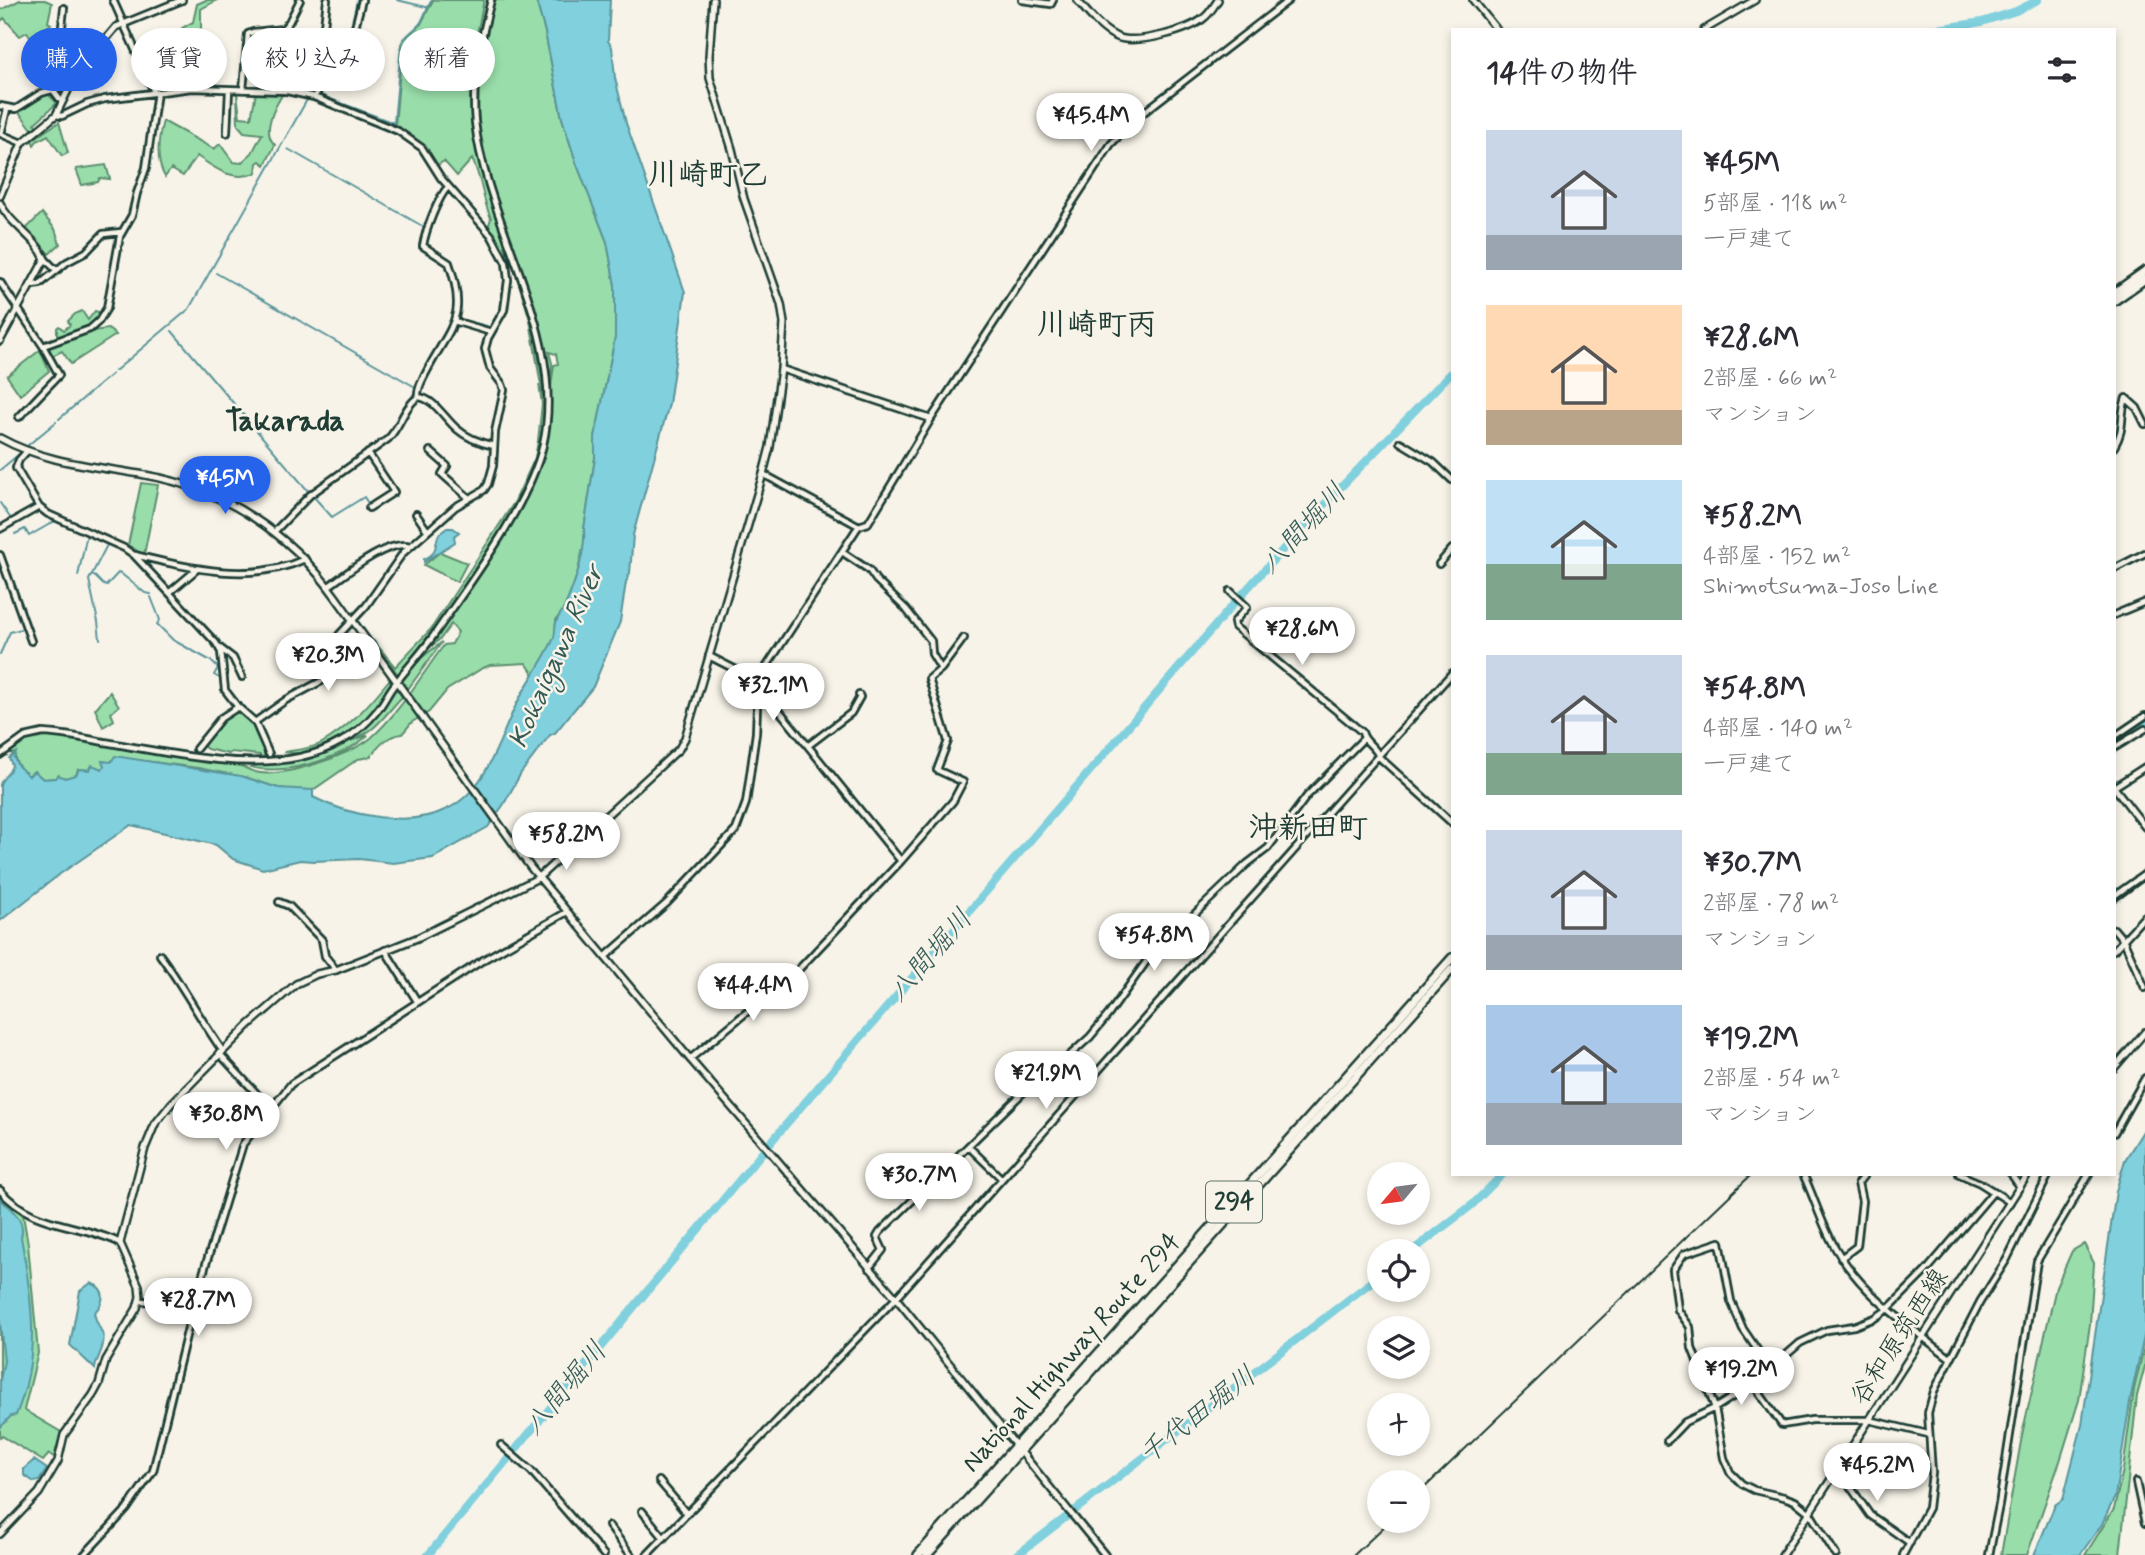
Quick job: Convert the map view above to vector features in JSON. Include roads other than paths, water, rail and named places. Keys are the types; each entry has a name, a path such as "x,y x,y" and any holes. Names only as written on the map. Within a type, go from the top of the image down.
{"highway":[{"path":"2116,292 2145,271"},
{"path":"2116,300 2145,279"},
{"name":"National Highway Route 294","path":"927,1555 1018,1448 1451,959"},
{"name":"National Highway Route 294","path":"918,1555 1451,970"}],"main road":[{"path":"117,28 122,23 182,0"},
{"path":"0,1534 39,1493 58,1461 64,1434 99,1384 106,1360 125,1331 139,1301 139,1286 120,1243 137,1173 155,1124 221,1052 296,984 417,939 538,877 679,749 685,738 770,447 781,369 784,323 781,304 744,199 710,78 713,0"},
{"path":"1077,0 1110,33 1128,40 1160,35 1193,24 1204,18 1218,0"},
{"path":"1473,0 1495,28"},
{"path":"1707,28 1755,0"},
{"path":"0,196 22,143 56,115 68,91"},
{"path":"0,203 41,251 45,260 0,341"},
{"path":"0,438 27,451 59,461 148,475 176,482 223,500 274,532 305,559 328,586 538,877 773,1157 896,1298 1071,1514"},
{"path":"2116,1066 2145,1032"},
{"name":"谷和原筑西線","path":"1782,1555 2027,1176"}],"street":[{"path":"43,346 90,329 107,308 109,284 122,232 132,215 146,168 155,92 113,0"},
{"path":"284,28 300,0"},
{"path":"300,92 324,26 327,0"},
{"path":"312,96 352,39 362,0"},
{"path":"0,755 13,743 43,733 222,760 262,761 302,757 324,750 356,731 377,711 431,638 502,532 538,463 545,434 545,384 534,316 486,177 476,130 476,70 491,0"},
{"path":"1022,0 1051,4 1053,0"},
{"path":"605,957 667,903 736,830 746,803 756,733 758,681 859,526 868,523 931,419 1111,144 1139,116 1289,0"},
{"path":"62,28 64,8"},
{"path":"56,115 62,116 95,102 155,92 192,88 241,90"},
{"path":"227,133 229,90"},
{"path":"0,106 8,109 19,108 33,96 47,91"},
{"path":"54,91 62,102"},
{"path":"255,722 286,700 329,677 337,639 410,546 469,498 484,490 488,484 504,390 490,368 485,354 486,343 504,310 510,271 491,235 448,187 422,148 398,131 312,96 300,92 272,91"},
{"path":"0,140 8,109"},
{"path":"1,134 22,143"},
{"path":"418,397 426,373 454,321 458,296 450,266 445,258 423,246 442,193 448,187"},
{"path":"33,285 40,284 86,251 103,234 122,232"},
{"path":"45,260 56,270"},
{"path":"0,282 3,293 43,346 59,375 19,417"},
{"path":"454,321 491,332"},
{"path":"781,369 931,419"},
{"path":"274,532 310,495 395,432 409,405 418,397 422,396 433,405 458,430 480,443 494,446"},
{"path":"2116,443 2122,432 2121,412 2126,398 2137,408 2145,424"},
{"path":"1400,442 1433,462 1451,479"},
{"path":"27,451 16,468 39,507 48,514 134,555 219,648 233,658 242,677"},
{"path":"430,451 447,466 442,474 469,498"},
{"path":"368,453 394,492 369,508"},
{"path":"763,474 859,526"},
{"path":"0,529 39,507"},
{"path":"416,514 427,530"},
{"path":"328,586 388,548 403,544 410,546"},
{"path":"1439,564 1451,549"},
{"path":"842,552 869,570 906,609 931,641 932,653 941,669"},
{"path":"2116,568 2145,553"},
{"path":"0,555 31,641"},
{"path":"134,555 196,570 257,571 305,559"},
{"path":"170,592 196,570"},
{"path":"1230,591 1247,607 1234,622 1235,627 1362,732 1363,739 1377,750 1379,757 1451,822"},
{"path":"2116,614 2145,602"},
{"path":"690,1059 799,969 901,861 953,800 962,782 937,770 948,741 929,679 941,669 964,638"},
{"path":"219,648 224,687 238,707 255,722 269,754"},
{"path":"709,656 765,687 778,709 901,861"},
{"path":"647,1555 896,1298 1451,674"},
{"path":"809,745 852,713 859,695"},
{"path":"196,749 221,718 238,707"},
{"path":"2116,736 2145,716"},
{"path":"2116,747 2145,730"},
{"path":"869,1268 883,1250 877,1237 880,1232 1038,1078 1046,1072 1049,1074 1090,1037 1153,952 1247,864 1268,848 1307,796 1363,739"},
{"path":"2116,786 2145,767"},
{"path":"2116,790 2145,827"},
{"path":"2116,895 2145,874"},
{"path":"279,902 289,906 322,940 325,956 336,970"},
{"path":"84,1555 124,1513 153,1471 194,1303 239,1152 270,1108 291,1084 417,1001 567,912"},
{"path":"2116,948 2145,916"},
{"path":"2116,931 2124,941 2145,988"},
{"path":"386,950 417,1001"},
{"path":"160,956 182,985 221,1052 270,1108"},
{"path":"2116,1129 2145,1078"},
{"path":"969,1147 1003,1179"},
{"path":"1804,1176 1821,1219 1841,1258 1888,1309 1950,1359"},
{"path":"1841,1258 1857,1246 1862,1201 1858,1183 1863,1176"},
{"path":"1963,1176 2010,1202"},
{"path":"2012,1176 2020,1187"},
{"path":"1903,1555 1928,1508 1933,1473 1928,1413 1934,1391 1980,1302 2007,1259 2048,1176"},
{"path":"1989,1555 2004,1477 2034,1273 2043,1248 2089,1176"},
{"path":"0,1190 28,1214 102,1234 120,1243"},
{"path":"1667,1441 1685,1422 1715,1408 1753,1384 1800,1343 1838,1327 1854,1326 1875,1318 1888,1309 1926,1271 1994,1191"},
{"path":"1771,1370 1744,1329 1731,1301 1720,1242 1684,1254 1673,1270 1678,1310 1690,1327 1692,1348 1715,1408 1724,1458 1730,1472 1742,1484 1754,1490 1795,1501 1810,1513 1836,1555"},
{"path":"139,1301 194,1303"},
{"path":"1753,1384 1783,1425 1812,1420 1869,1420 1928,1434"},
{"path":"502,1447 519,1461 604,1555"},
{"path":"1838,1469 1870,1515 1910,1543"},
{"path":"659,1481 687,1514"},
{"path":"2136,1482 2145,1524"},
{"path":"642,1511 664,1538"},
{"path":"1071,1514 1105,1555"},
{"path":"609,1526 631,1555"}],"water":[{"name":"Kokaigawa River","path":"536,0 610,0 608,41 612,47 615,78 626,123 685,292 669,404 633,535 630,573 626,582 620,622 593,687 555,733 550,735 521,773 488,827 433,858 393,863 359,859 300,860 263,869 233,859 216,845 131,825 60,874 0,921 0,784 11,768 9,758 16,753 14,758 18,766 29,776 34,771 43,779 56,778 58,775 65,778 76,775 79,769 90,770 92,765 102,769 102,761 111,762 115,756 241,776 278,788 313,790 313,797 344,810 398,819 432,815 447,809 461,801 482,777 516,705 553,640 556,622 569,597 579,568 595,458 595,437 615,338 615,285 607,242 562,118"},
{"path":"447,528 459,532 454,536 455,542 424,562 434,551 439,534"},
{"path":"2145,1128 2145,1332 2131,1396 2115,1497 2102,1524 2080,1555 2034,1555 2055,1505 2063,1499 2082,1425 2116,1191 2125,1160"},
{"path":"0,1199 22,1225 21,1237 32,1327 29,1371 24,1393 16,1415 11,1416 0,1428 0,1380 4,1361 0,1323"},
{"path":"91,1283 100,1289 103,1296 94,1313 104,1339 95,1369 70,1345 80,1291"},
{"path":"34,1460 47,1469 39,1481 34,1482 24,1475 24,1469"}],"waterway":[{"path":"311,93 349,36 357,0"},
{"path":"397,0 426,7"},
{"path":"320,95 394,123 401,45 421,22 432,0"},
{"name":"八間堀川","path":"1944,28 1982,22 2016,11 2038,0"},
{"path":"115,371 189,309 308,98"},
{"path":"288,149 424,227 419,248 436,257"},
{"path":"446,264 454,289"},
{"path":"216,273 417,388 395,426"},
{"path":"452,317 455,305"},
{"path":"458,319 487,326"},
{"path":"172,331 309,492"},
{"name":"八間堀川","path":"428,1555 776,1136 1237,600 1316,513 1451,373"},
{"path":"59,419 112,374"},
{"path":"27,446 56,422"},
{"path":"0,470 19,454"},
{"path":"313,496 332,517 364,497 369,505 390,492"},
{"path":"0,503 11,519 35,506"},
{"path":"15,534 25,529 29,536 55,521 87,534 78,576"},
{"path":"100,639 89,580 108,543"},
{"path":"92,575 106,586 119,572 145,593 151,594"},
{"path":"151,597 160,620 157,624 173,640 211,661 218,668 214,675 221,679"},
{"path":"0,654 10,632 25,628"},
{"name":"千代田堀川","path":"2116,741 2145,722"},
{"name":"千代田堀川","path":"1428,1239 1472,1205 1501,1176"},
{"name":"千代田堀川","path":"1017,1555 1367,1285"}],"railway":[{"path":"2116,902 2145,880"},
{"path":"1430,1483 1750,1176"},
{"path":"1354,1555 1377,1533"}],"district":[{"name":"川崎町乙","path":"708,175"},
{"name":"川崎町丙","path":"1097,325"},
{"name":"Takarada","path":"285,421"},
{"name":"沖新田町","path":"1308,828"}]}
